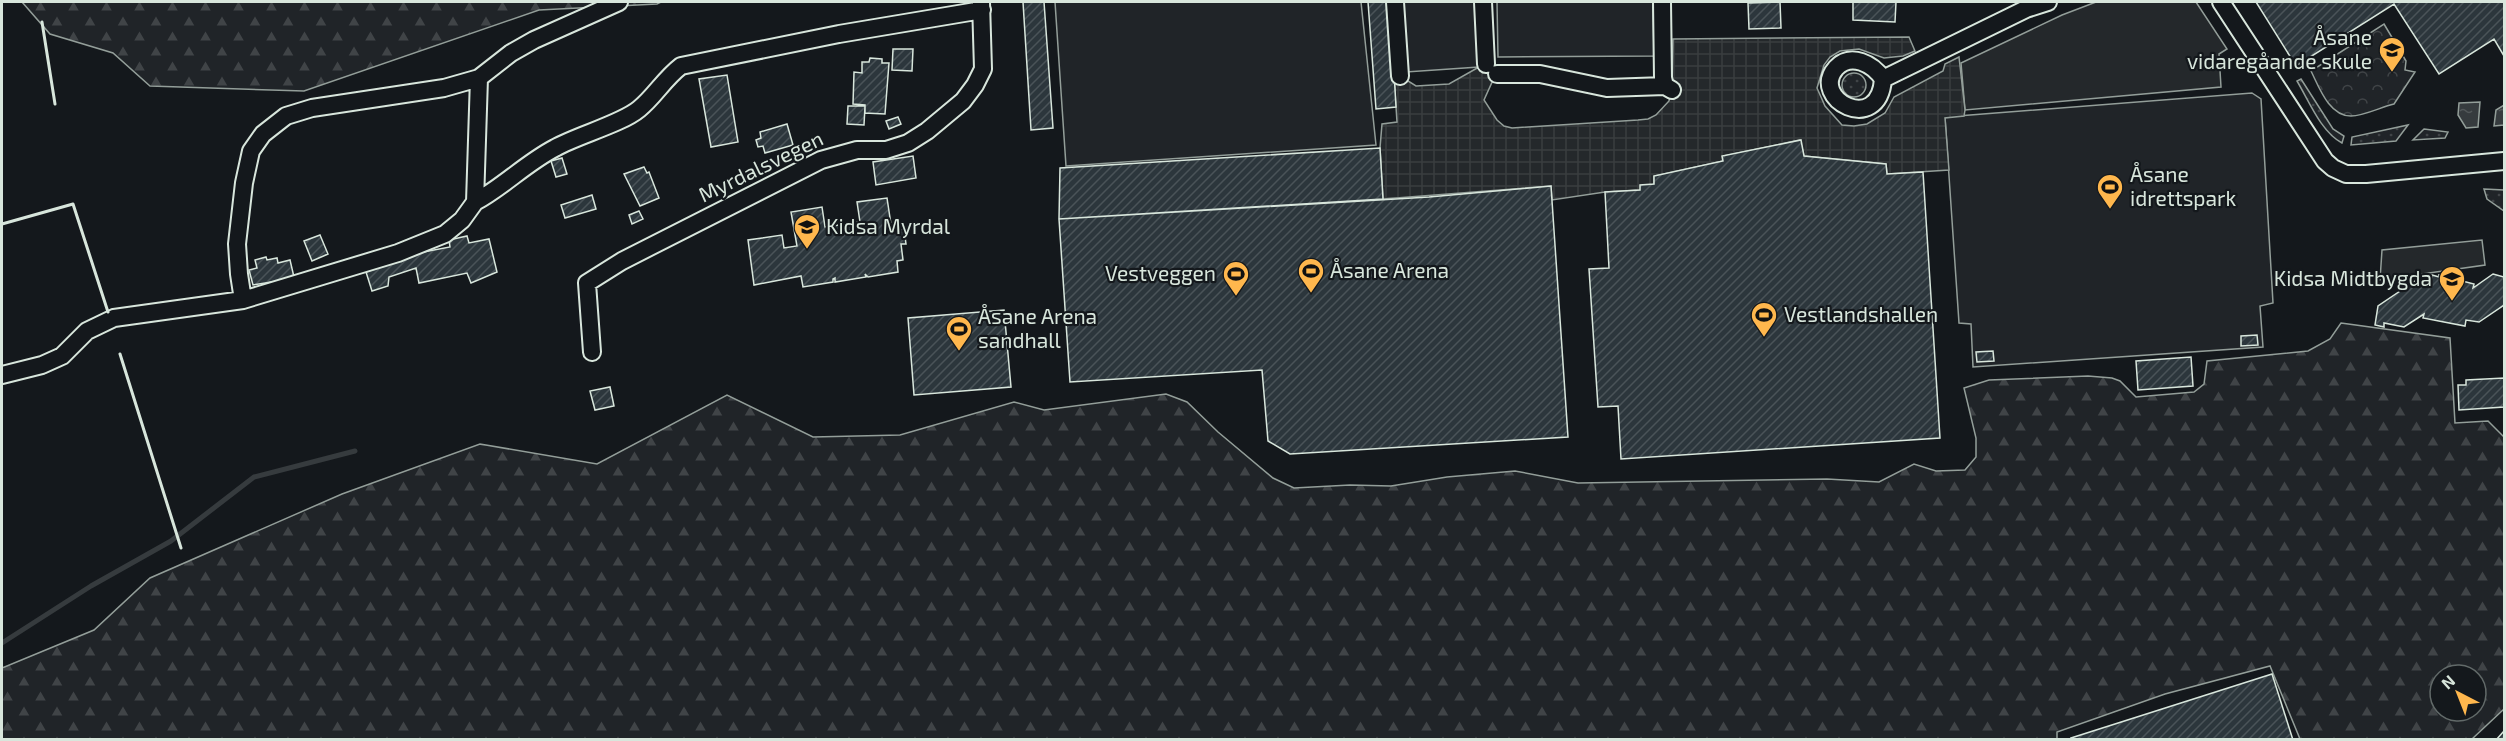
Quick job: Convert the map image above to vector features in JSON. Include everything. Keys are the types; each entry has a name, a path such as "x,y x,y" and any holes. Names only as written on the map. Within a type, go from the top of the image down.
{"street":[{"path":"243,300 238,274 237,244 244,183 251,151 263,134 286,116 312,108 444,88 479,78 511,53 534,40 620,2"},
{"path":"1395,2 1400,76"},
{"path":"1483,2 1492,69 1540,74 1607,88 1668,88 1668,51 1662,2"},
{"path":"1883,79 2000,22 2048,2"},
{"path":"2221,2 2308,139 2333,168 2346,174 2366,174 2503,162"},
{"name":"Myrdalsvegen","path":"2,375 42,365 62,356 87,331 114,318 243,300 398,253 445,234 462,220 475,202 497,190 520,170 552,149 639,109 667,77 681,66 982,6 983,69 963,101 944,118 918,137 897,147 886,150 857,150 821,160 622,261 587,283 592,352"},
{"path":"475,202 479,78"}],"green space":[{"path":"22,2 661,2 539,10 304,91 150,86 113,53 50,34"},
{"path":"1055,2 1361,2 1376,145 1066,166"},
{"path":"1400,2 1476,2 1479,67 1406,72"},
{"path":"1497,2 1653,2 1654,56 1498,57"},
{"path":"2384,24 2406,61 2405,70 2415,72 2394,104 2361,115 2343,115 2326,100 2311,71"},
{"path":"1854,73 1859,74 1865,80 1865,90 1859,96 1854,97 1849,96 1843,90 1842,85 1843,80 1849,74"},
{"path":"2301,79 2333,129 2344,136 2342,143 2328,131 2316,115 2297,81"},
{"name":"Åsane idrettspark","path":"2252,93 2261,99 2273,303 2260,306 2263,347 1973,367 1971,324 1959,323 1945,117"},
{"path":"2408,125 2396,141 2351,145 2352,137"},
{"path":"2424,129 2448,132 2445,138 2413,140"},
{"path":"2484,189 2504,190 2504,211 2487,199"},
{"path":"2341,323 2450,338 2455,423 2488,421 2504,437 2504,709 2472,739 2300,739 2270,666 2165,694 2057,732 2057,740 2,739 2,668 94,630 150,578 342,494 480,444 597,464 727,395 813,437 900,435 1014,402 1044,410 1166,394 1187,402 1218,432 1273,478 1294,488 1350,485 1391,486 1447,477 1515,471 1578,483 1827,479 1879,482 1914,464 1936,471 1965,470 1976,457 1976,438 1964,388 1989,380 2088,376 2120,381 2136,397 2194,392 2204,384 2207,361 2308,351 2330,339"}],"shaded area":[{"path":"2096,2 2196,2 2227,49 2219,54 2221,87 1965,110 1961,63 2062,15"},
{"path":"1909,37 1915,51 1903,56 1884,58 1859,49 1840,51 1830,57 1824,65 1817,88 1825,106 1842,125 1867,124 1885,113 1894,97 1943,71 1945,64 1959,57 1965,110 1964,116 1945,118 1949,170 1887,174 1886,164 1804,156 1800,140 1723,156 1723,161 1654,176 1654,184 1640,190 1605,192 1552,200 1551,186 1383,199 1380,148 1382,124 1397,122 1394,76 1406,75 1408,81 1416,86 1449,84 1479,67 1479,63 1492,65 1493,80 1484,100 1497,120 1504,126 1512,128 1638,120 1656,115 1669,101 1672,88 1673,39"},
{"path":"2482,240 2485,265 2380,280 2382,250"}],"water":[{"path":"2480,102 2478,127 2466,128 2458,115 2459,103"},
{"path":"2504,105 2504,125 2494,126 2496,110"}],"building":[{"path":"1023,2 1044,2 1053,128 1031,130"},
{"path":"1368,2 1390,2 1396,107 1376,109"},
{"path":"1780,2 1781,28 1749,29 1748,3"},
{"path":"1853,2 1896,2 1895,22 1853,20"},
{"path":"2256,2 2504,2 2504,56 2494,39 2439,74 2394,4 2296,66"},
{"path":"893,49 913,49 912,71 892,70"},
{"path":"870,58 882,59 882,63 889,63 885,114 865,113 865,105 853,104 854,72 862,73 862,62 869,62"},
{"path":"727,75 738,142 711,147 699,79"},
{"path":"848,106 865,106 864,125 847,124"},
{"path":"898,117 901,124 889,129 886,121"},
{"path":"787,124 793,145 765,153 763,146 758,147 756,140 761,138 760,132"},
{"name":"Vestlandshallen","path":"1801,140 1804,156 1886,164 1887,174 1923,172 1940,438 1621,459 1618,406 1598,407 1589,269 1609,268 1605,192 1640,190 1640,185 1654,184 1654,176 1723,161 1722,156"},
{"path":"1380,148 1383,199 1059,219 1060,168"},
{"path":"913,156 916,178 876,185 873,162"},
{"path":"562,158 567,174 556,177 551,161"},
{"path":"644,167 647,173 649,172 659,198 640,206 624,174"},
{"name":"Åsane Arena","path":"1551,186 1568,437 1290,454 1268,441 1262,370 1070,382 1059,219 1429,197"},
{"path":"592,195 596,209 565,218 561,205"},
{"path":"887,198 892,231 904,229 906,244 901,244 903,260 897,261 898,272 868,277 865,274 866,277 835,282 835,278 833,282 803,287 801,276 754,285 748,240 782,235 784,248 797,246 791,212 822,207 825,227 860,222 857,202"},
{"path":"639,211 643,219 632,224 629,215"},
{"path":"320,235 328,254 312,261 304,241"},
{"path":"467,236 469,243 489,239 497,272 471,283 467,273 419,283 416,268 389,277 388,286 372,291 366,272 413,254 450,247 449,240"},
{"path":"266,257 267,260 277,258 278,263 290,260 294,277 272,285 271,282 253,285 249,270 257,268 255,260"},
{"path":"2493,274 2504,277 2504,305 2479,322 2466,320 2465,326 2423,318 2424,314 2404,327 2384,323 2384,327 2375,325 2378,306 2418,279 2431,282 2432,275 2439,277 2439,275 2474,284 2473,288"},
{"name":"Åsane Arena sandhall","path":"1004,310 1011,387 914,395 908,318"},
{"path":"2257,335 2258,345 2241,346 2241,336"},
{"path":"1993,351 1994,361 1977,362 1976,352"},
{"path":"2191,357 2193,386 2138,390 2136,361"},
{"path":"2504,378 2504,407 2459,410 2458,385 2466,385 2466,380"},
{"path":"610,387 614,406 595,410 590,391"},
{"path":"2272,674 2293,740 2072,740 2071,738"},
{"path":"2504,731 2504,740 2496,740"}],"waterway":[{"path":"2,643 91,586 171,541 254,477 355,451"}],"wall":[{"path":"42,22 55,104"},
{"path":"2,224 73,204 108,312"},
{"path":"120,354 181,548"}],"place":[{"name":"Åsane vidaregåande skule","path":"2392,73"},
{"name":"Åsane idrettspark","path":"2110,210"},
{"name":"Kidsa Myrdal","path":"807,250"},
{"name":"Åsane Arena","path":"1311,294"},
{"name":"Vestveggen","path":"1236,297"},
{"name":"Kidsa Midtbygda","path":"2452,302"},
{"name":"Vestlandshallen","path":"1764,338"},
{"name":"Åsane Arena sandhall","path":"959,352"}]}
